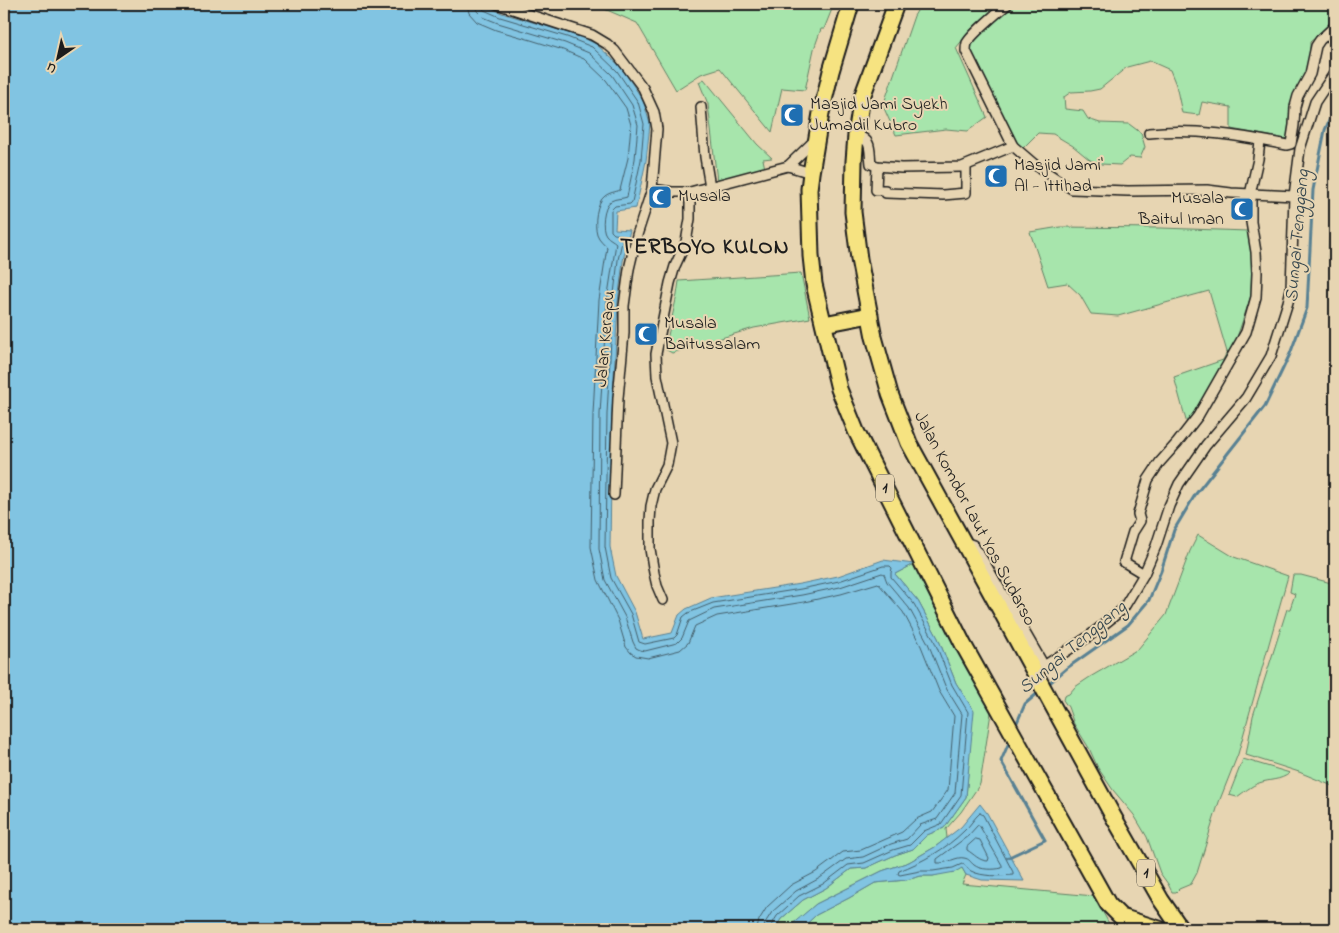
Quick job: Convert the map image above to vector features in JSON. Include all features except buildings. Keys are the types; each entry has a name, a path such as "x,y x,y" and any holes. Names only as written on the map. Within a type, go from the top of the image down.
{"highway":[{"name":"1","path":"851,4 831,71 817,138 810,190 814,284 839,389 856,431 964,646 1108,904 1121,917 1159,929"},
{"name":"Jalan Komdor Laut Yos Sudarso","path":"896,4 862,97 856,135 853,212 859,259 874,337 890,394 906,434 929,480 1113,816 1161,900 1181,929"},
{"path":"824,324 870,315"}],"street":[{"name":"Jalan Kerapu","path":"498,4 592,36 607,44 643,88 654,112 657,129 652,189 636,236 624,306 624,333 614,458 614,495"},
{"path":"1008,4 970,39 966,51 1013,146 1034,164 1072,189 1207,190 1231,194 1294,196"},
{"path":"1149,133 1172,131 1235,135 1287,146 1291,144 1295,107 1298,96 1310,74 1316,46 1335,26"},
{"path":"964,543 973,545 986,565 1042,663 1045,664 1088,637 1123,609 1144,574 1156,546 1168,506 1182,479 1209,440 1246,398 1272,353 1291,290 1294,196 1300,149 1317,98 1335,72"},
{"path":"702,107 705,157 710,187"},
{"path":"856,135 862,137 870,145 872,164 901,168 966,166 1013,146"},
{"path":"652,189 690,192 788,166 817,138"},
{"path":"1144,574 1124,562 1133,532 1140,521 1138,514 1148,480 1160,462 1178,443 1198,416 1246,332 1256,297 1257,273 1251,222 1251,190 1260,141"},
{"path":"788,166 811,173"},
{"path":"877,166 876,190 885,190 886,193 943,195 966,194 966,166"},
{"path":"663,600 657,586 650,549 651,506 655,488 667,465 671,443 657,376 656,354 670,283 675,266 686,242 690,219 690,192"}],"green space":[{"path":"593,4 834,4 824,29 821,29 814,49 805,90 782,88 772,132 720,68 701,74 676,90 637,23"},
{"path":"921,4 1001,4 973,27 956,48 987,117 968,131 946,129 896,135 883,106 914,16"},
{"path":"1014,4 1335,4 1335,22 1310,42 1310,64 1292,99 1287,139 1231,129 1231,107 1202,102 1199,115 1182,113 1176,85 1170,70 1150,61 1127,67 1100,89 1071,92 1064,97 1065,109 1083,111 1088,119 1100,123 1129,124 1141,133 1145,147 1140,158 1130,157 1120,165 1101,164 1090,160 1073,146 1053,134 1038,133 1024,147 1007,141 967,47 974,37"},
{"path":"704,79 757,144 772,158 763,159 765,169 717,181 708,104 699,82"},
{"path":"1335,162 1335,252 1328,258"},
{"path":"1060,227 1248,231 1252,256 1251,296 1234,346 1187,424 1174,377 1223,360 1227,352 1209,291 1118,316 1091,314 1080,295 1067,283 1048,286 1030,232"},
{"path":"801,273 810,318 754,328 672,353 665,349 679,281"},
{"path":"1198,535 1234,557 1288,576 1238,754 1219,802 1197,873 1191,884 1176,892 1172,892 1160,873 1147,837 1134,815 1098,768 1063,700 1064,696 1069,694 1075,687 1138,649 1166,615"},
{"path":"914,564 992,706 980,784 961,812 946,829 947,838 935,847 909,862 882,871 816,904 791,926 799,929 775,929 781,919 803,900 826,888 851,869 866,868 913,849 927,835 944,828 966,797 973,711 956,683 938,638 918,601 895,574"},
{"path":"1293,575 1301,575 1335,584 1335,787 1299,772 1246,755 1253,716 1287,609 1290,609 1295,594 1290,592"},
{"path":"1243,759 1290,773 1256,784 1237,797 1229,795"},
{"path":"962,868 966,875 962,884 1094,896 1112,929 801,929 816,915 875,883 933,876"}],"water":[{"path":"4,4 481,4 502,13 569,33 595,43 621,67 643,100 650,124 646,161 636,208 616,211 615,229 630,230 623,261 618,302 612,414 610,547 616,576 635,612 643,639 672,633 679,615 686,609 711,598 838,576 883,560 914,564 895,574 918,601 938,638 956,683 974,711 966,797 944,828 927,835 913,849 866,868 851,869 826,888 803,900 781,919 775,929 4,929"},
{"path":"980,804 987,813 1024,881 982,880 966,875 962,868 955,872 933,876 875,883 816,915 801,929 790,926 816,904 882,871 909,862 935,847 961,827"}],"waterway":[{"name":"Sungai Tenggang","path":"1046,686 1067,668 1128,625 1149,600 1161,571 1174,530 1195,495 1265,406 1290,354 1307,308 1313,190 1325,130 1335,107"},
{"name":"Sungai Tenggang","path":"1015,727 1025,704 1039,692"},
{"name":"Sungai Tenggang","path":"1007,858 1045,840 1001,761 1010,740"}],"place":[{"name":"Masjid Jami Syekh Jumadil Kubro","path":"792,115"},
{"name":"Masjid Jami' Al - Ittihad","path":"996,176"},
{"name":"Musala","path":"660,197"},
{"name":"Musala Baitul Iman","path":"1242,209"},
{"name":"Musala Baitussalam","path":"646,334"}],"district":[{"name":"TERBOYO KULON","path":"705,248"}]}
